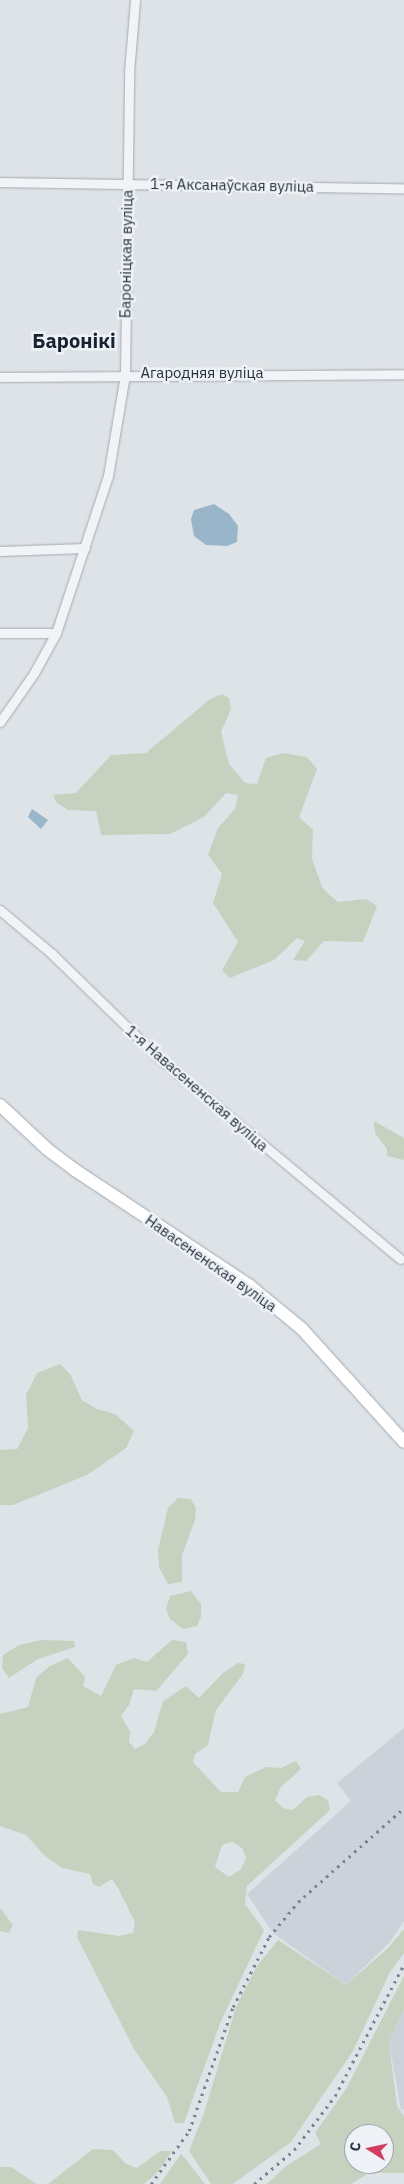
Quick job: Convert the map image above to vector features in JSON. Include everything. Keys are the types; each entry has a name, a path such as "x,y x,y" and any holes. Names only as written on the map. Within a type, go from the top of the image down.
{"main road":[{"name":"Навасененская вуліца","path":"0,1105 47,1149 75,1170 250,1286 302,1329 404,1442"}],"street":[{"name":"Бароніцкая вуліца","path":"0,722 4,711 34,673 56,632 108,476 125,374 129,72 135,0"},
{"name":"1-я Аксанаўская вуліца","path":"0,182 404,188"},
{"name":"Агародняя вуліца","path":"0,377 125,374 404,374"},
{"path":"0,550 85,548"},
{"path":"0,633 56,632"},
{"name":"1-я Навасененская вуліца","path":"0,910 52,954 159,1058 400,1258"}],"shaded area":[{"path":"404,1728 404,1921 390,1942 346,1985 273,1933 247,1894 351,1801 337,1783"},
{"path":"404,2009 404,2109 401,2110 389,2042"}],"green space":[{"path":"222,694 229,698 231,709 221,732 229,764 245,783 257,784 266,758 283,753 307,757 317,769 299,817 313,830 312,859 323,889 338,902 366,899 377,906 363,942 324,941 306,961 293,960 305,941 297,938 274,960 230,978 222,970 238,942 213,903 222,874 208,855 218,828 235,809 238,795 226,793 204,817 170,834 101,835 96,811 68,810 56,802 53,795 76,793 111,755 146,753 210,699"},
{"path":"374,1121 404,1138 404,1160 387,1156 387,1149 375,1133"},
{"path":"60,1364 70,1374 82,1400 97,1409 115,1414 134,1431 126,1448 87,1475 13,1505 0,1505 0,1450 17,1449 28,1428 26,1395 37,1373"},
{"path":"178,1498 191,1499 196,1508 195,1520 182,1555 182,1582 168,1584 159,1567 158,1550 168,1508"},
{"path":"191,1591 201,1604 201,1617 197,1626 183,1629 170,1619 166,1609 170,1596"},
{"path":"42,1640 74,1641 75,1647 38,1659 9,1678 2,1668 3,1655 19,1645"},
{"path":"172,1640 186,1642 188,1654 156,1691 134,1689 129,1705 121,1716 130,1731 129,1742 135,1749 145,1744 154,1732 163,1701 186,1686 199,1698 223,1673 238,1663 245,1664 243,1674 216,1710 208,1745 195,1754 193,1762 221,1792 238,1792 245,1777 266,1767 281,1768 296,1761 301,1769 281,1787 275,1800 283,1808 293,1810 307,1797 319,1795 328,1800 330,1810 247,1886 245,1904 264,1930 221,2021 184,2123 175,2123 167,2097 134,2049 77,1937 78,1930 119,1936 133,1933 135,1922 118,1888 112,1879 99,1887 93,1884 90,1874 62,1868 45,1856 26,1835 0,1826 0,1714 28,1707 36,1678 50,1666 68,1658 85,1677 83,1686 101,1696 116,1665 134,1658 147,1662","holes":["232,1842 242,1848 246,1858 241,1869 229,1877 215,1867 222,1845"]},
{"path":"0,1908 13,1925 9,1933 0,1931"},
{"path":"404,1929 404,1953 390,1972 353,2051 291,2142 233,2184 211,2184 189,2151 204,2113 236,2007 257,1966 278,1940 346,1985 388,1948"},
{"path":"404,1976 404,2009 389,2042 397,2106 404,2116 404,2173 394,2173 394,2124 344,2124 344,2174 367,2174 351,2184 267,2184 286,2166 321,2144 315,2133 346,2089"},
{"path":"93,2149 113,2150 126,2164 137,2168 160,2151 172,2151 158,2172 144,2184 48,2184"},
{"path":"181,2154 187,2161 205,2184 160,2184"},
{"path":"0,2167 11,2167 37,2184 0,2184"}],"water":[{"path":"214,504 229,514 238,526 237,542 227,546 206,545 194,536 191,519 194,510"},
{"path":"32,809 48,820 41,829 28,817"}],"railway":[{"path":"151,2184 189,2131 233,2007 269,1937 298,1902 404,1808"},
{"path":"254,2184 294,2150 335,2096 404,1964"}],"district":[{"name":"Баронікі","path":"74,340"}]}
